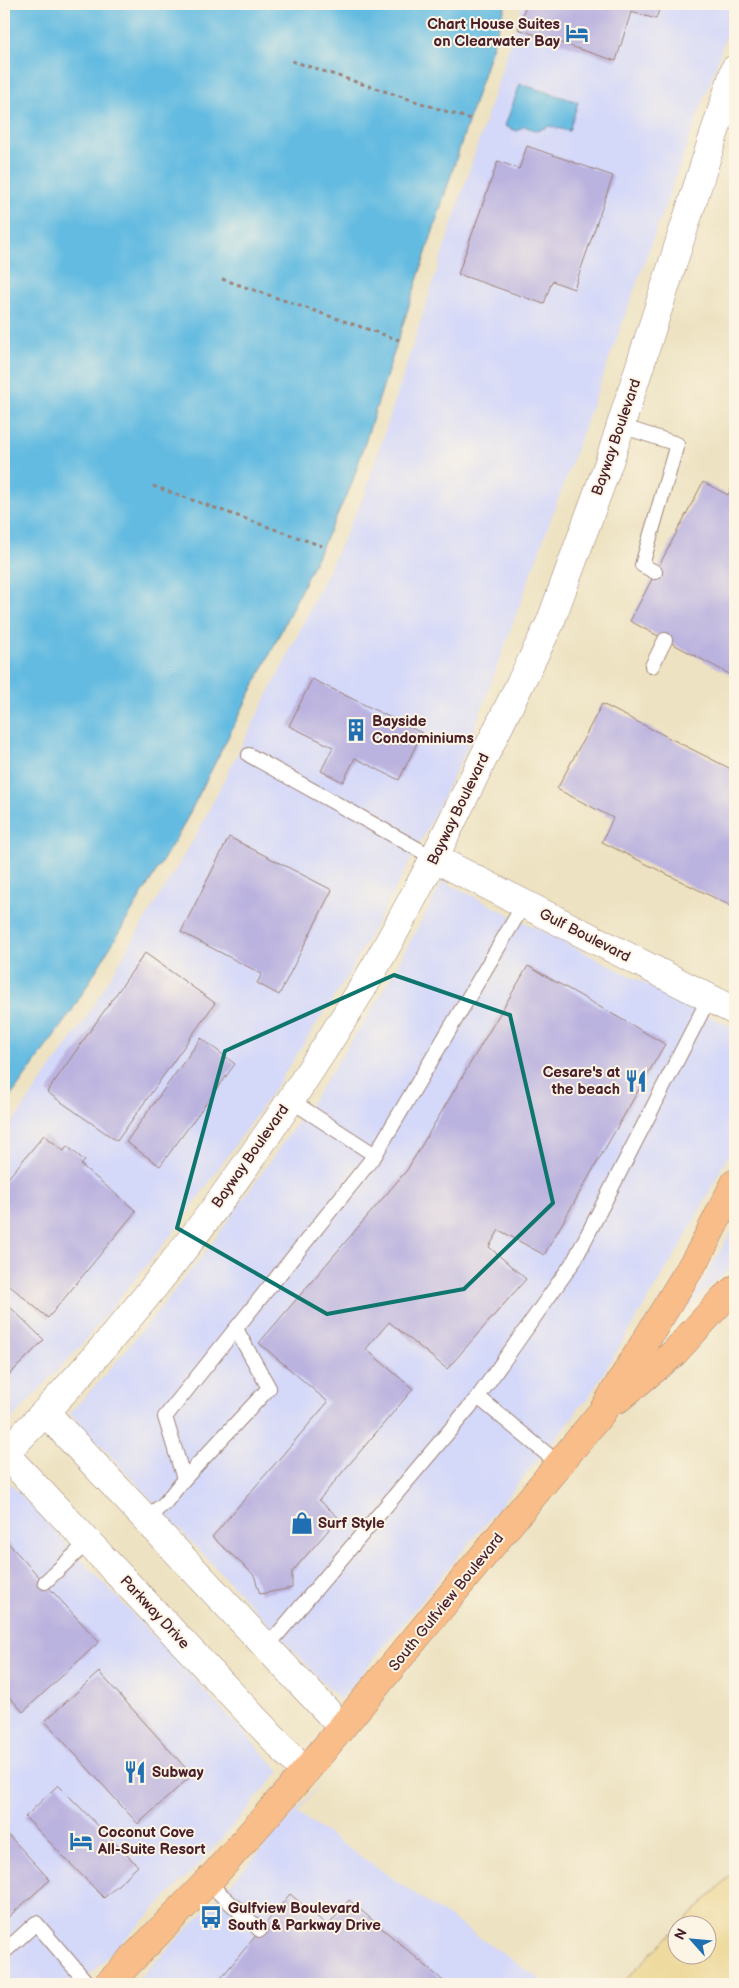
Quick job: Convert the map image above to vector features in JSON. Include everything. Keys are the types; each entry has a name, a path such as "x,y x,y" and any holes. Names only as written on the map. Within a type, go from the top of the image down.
{"main road":[{"name":"South Gulfview Boulevard","path":"108,1984 207,1882 305,1772 602,1412 700,1252 735,1183"},
{"path":"602,1412 674,1353 724,1298 735,1289"}],"street":[{"name":"Bayway Boulevard","path":"4,1453 92,1362 192,1238 290,1100 364,986 434,858 550,623 620,426 735,69"},
{"name":"Gulf Boulevard","path":"434,858 735,1011"},
{"path":"45,1412 342,1727"},
{"name":"Parkway Drive","path":"4,1453 305,1772"}],"lane":[{"path":"620,426 677,444 642,565 655,572"},
{"path":"652,666 665,640"},
{"path":"249,755 434,858"},
{"path":"184,1479 164,1417 375,1156 524,904"},
{"path":"266,1648 478,1397 574,1261 709,998"},
{"path":"290,1100 375,1156"},
{"path":"146,1518 165,1503 184,1479 269,1388 236,1329"},
{"path":"478,1397 559,1464"},
{"path":"45,1582 89,1541"},
{"path":"207,1882 260,1930"},
{"path":"4,1952 36,1923 88,1984"}],"path":[{"path":"292,61 470,119"},
{"path":"222,279 399,340"},
{"path":"153,486 322,546"}],"highlighted area":[{"path":"394,975 510,1015 553,1203 464,1289 327,1314 177,1228 225,1051"}],"shaded area":[{"path":"523,4 735,4 735,6 718,60 469,744 417,849 347,977 279,1082 177,1228 77,1350 4,1427 4,1135 84,1021 195,837 286,659 365,493"},
{"path":"443,881 735,1029 735,1142 683,1242 587,1400 576,1410 577,1412 340,1700 70,1413 106,1374 208,1249 311,1103 381,995"},
{"path":"735,1225 735,1265 712,1284 684,1314"},
{"path":"5,1478 280,1771 200,1863 81,1984 4,1984"},
{"path":"322,1782 297,1813 547,1984 134,1984 228,1887"}],"sand":[{"path":"735,1871 735,1984 621,1984 666,1939 666,1966 716,1966 716,1916 689,1916"}],"water":[{"path":"4,4 506,4 351,486 271,652 181,830 71,1012 4,1106"},
{"path":"520,84 578,102 569,131 549,126 537,131 524,126 517,131 505,126"}],"building":[{"name":"Chart House Suites on Clearwater Bay","path":"526,4 661,4 656,19 631,12 616,61 518,29"},
{"path":"527,146 613,176 574,289 552,281 544,304 458,274 498,161 519,169"},
{"path":"735,481 735,677 630,621 703,482 728,495"},
{"name":"Bayside Condominiums","path":"312,679 422,733 399,780 355,758 343,782 321,771 333,747 289,726"},
{"path":"602,704 735,771 735,908 602,842 613,818 557,789"},
{"path":"229,837 332,890 279,995 257,983 262,974 181,932"},
{"path":"145,953 215,1003 117,1141 47,1092"},
{"path":"528,966 665,1044 544,1255 499,1230 489,1247 526,1279 447,1369 389,1322 366,1349 413,1389 319,1500 339,1518 292,1572 292,1588 260,1594 254,1575 212,1537 328,1402 259,1343 407,1170"},
{"path":"201,1038 235,1064 160,1166 126,1142"},
{"path":"44,1135 64,1151 67,1146 85,1161 81,1165 136,1211 48,1318 4,1281 4,1183"},
{"path":"4,1301 44,1340 4,1380"},
{"path":"8,1543 99,1642 23,1712 4,1691 4,1548"},
{"path":"99,1672 192,1775 138,1824 45,1721"},
{"name":"Coconut Cove All-Suite Resort","path":"58,1785 138,1866 104,1898 25,1817"},
{"path":"4,1830 50,1880 4,1921"},
{"path":"290,1894 328,1926 349,1900 447,1984 216,1984"}],"place":[{"name":"Chart House Suites on Clearwater Bay","path":"577,33"},
{"name":"Bayside Condominiums","path":"356,730"},
{"name":"Cesare's at the beach","path":"636,1081"},
{"name":"Surf Style","path":"302,1523"},
{"name":"Subway","path":"135,1772"},
{"name":"Coconut Cove All-Suite Resort","path":"81,1841"},
{"name":"Gulfview Boulevard South & Parkway Drive","path":"211,1917"}]}
